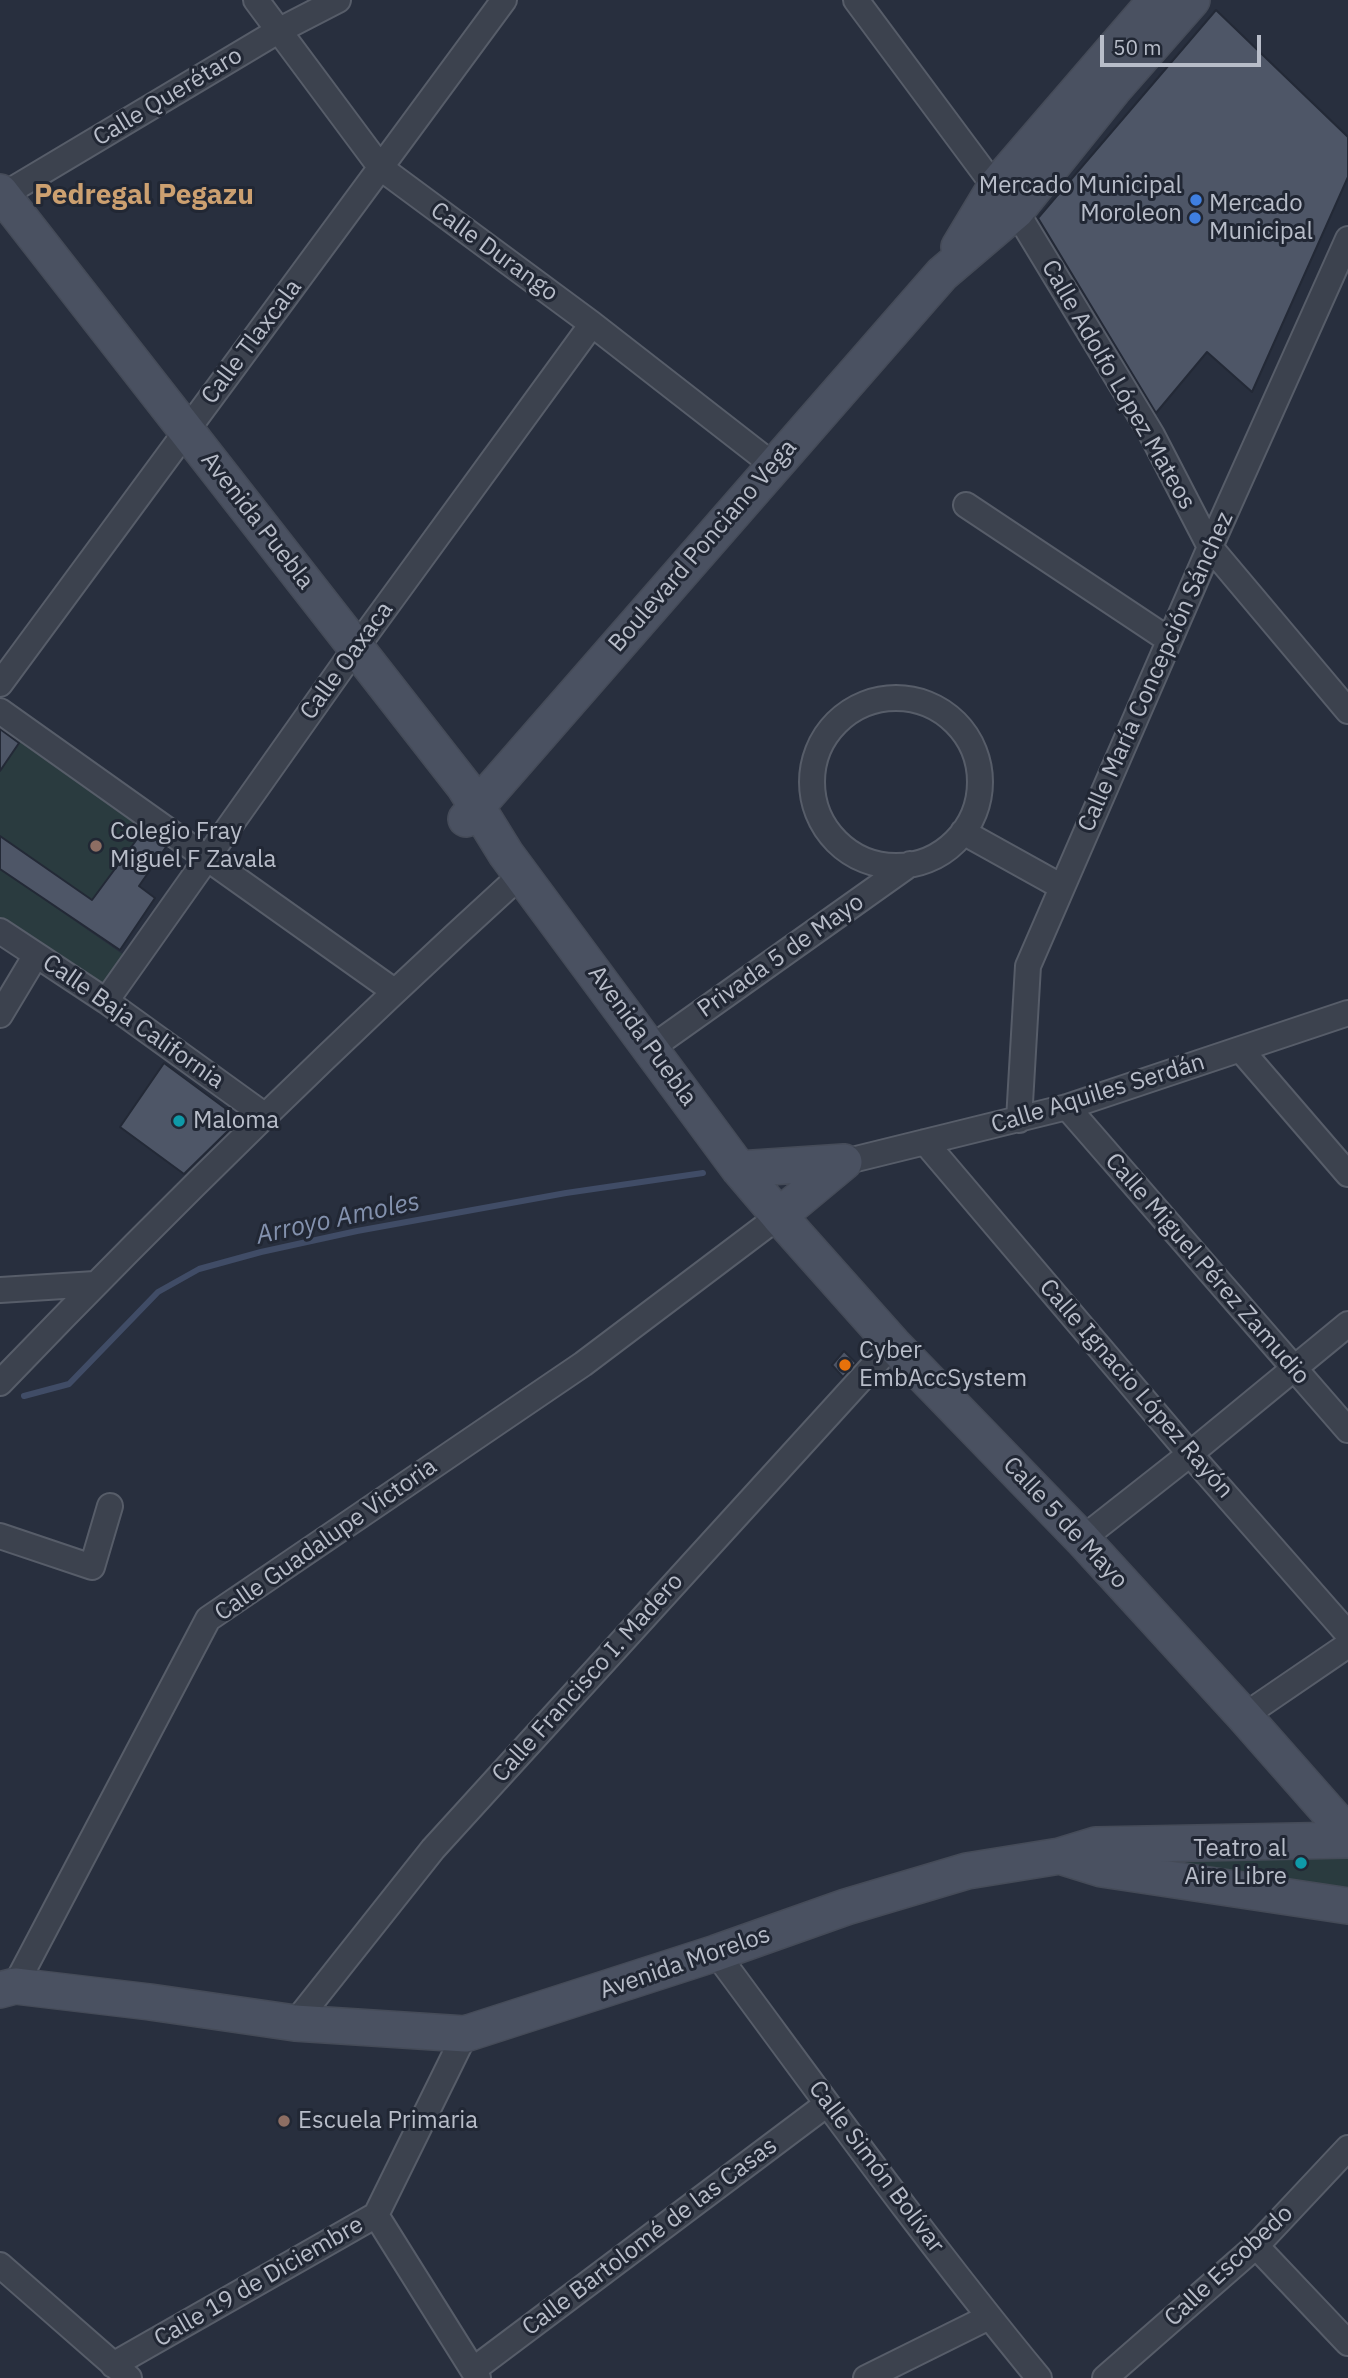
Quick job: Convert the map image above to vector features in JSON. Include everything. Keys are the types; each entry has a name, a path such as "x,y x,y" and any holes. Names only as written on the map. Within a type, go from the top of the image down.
{"street":[{"name":"Calle Durango","path":"256,0 380,168 592,324 774,465"},
{"name":"Calle Querétaro","path":"1,202 278,32 338,0"},
{"name":"Calle Tlaxcala","path":"0,684 504,0"},
{"name":"Calle Adolfo López Mateos","path":"856,0 1005,199 1152,435 1210,547 1348,711"},
{"name":"Boulevard Ponciano Vega","path":"472,813 942,274 1005,199 1156,0"},
{"name":"Boulevard Ponciano Vega","path":"1005,199 1113,90 1192,0"},
{"name":"Avenida Puebla","path":"1,202 180,439 514,864 739,1169 779,1216"},
{"name":"Calle María Concepción Sánchez","path":"1019,1119 1028,966 1210,547 1345,257"},
{"name":"Calle Oaxaca","path":"106,1001 351,655 592,324"},
{"path":"966,505 1169,640"},
{"name":"Privada 5 de Mayo","path":"651,1048 910,864 935,854 963,832 976,807 980,769 973,745 957,721 931,704 902,698 878,701 852,713 832,731 818,753 812,779 818,820 839,848 859,860 882,866 910,864"},
{"path":"0,711 394,990"},
{"path":"963,832 1062,887"},
{"path":"0,1382 264,1115 394,990 514,864"},
{"name":"Calle Baja California","path":"0,931 106,1001 264,1115"},
{"path":"0,1015 36,955"},
{"name":"Calle Aquiles Serdán","path":"739,1169 844,1162 1067,1107 1348,1013"},
{"path":"1241,1050 1348,1174"},
{"name":"Calle Miguel Pérez Zamudio","path":"1067,1107 1348,1430"},
{"name":"Calle Ignacio López Rayón","path":"925,1142 1348,1634"},
{"name":"Calle Aquiles Serdán","path":"779,1216 844,1162"},
{"name":"Calle 5 de Mayo","path":"779,1216 893,1344 1082,1539 1348,1834"},
{"name":"Calle Guadalupe Victoria","path":"8,1988 208,1619 583,1364 779,1216"},
{"path":"0,1290 95,1284"},
{"path":"1082,1539 1191,1454 1348,1324"},
{"name":"Calle Francisco I. Madero","path":"295,2023 433,1849 893,1344"},
{"path":"0,1536 92,1567 110,1506"},
{"path":"1244,1716 1348,1645"},
{"path":"1060,1856 1096,1845 1348,1840"},
{"name":"Avenida Morelos","path":"8,1988 150,2002 295,2023 466,2034 716,1953 846,1907 967,1871 1060,1856 1101,1869 1348,1906"},
{"name":"Calle Simón Bolívar","path":"716,1953 827,2104 989,2317 1039,2378"},
{"name":"Calle 19 de Diciembre","path":"121,2372 376,2215 466,2034"},
{"name":"Calle Bartolomé de las Casas","path":"476,2374 827,2104"},
{"name":"Calle Escobedo","path":"1105,2378 1256,2246 1348,2148"},
{"path":"376,2215 476,2374"},
{"path":"1256,2246 1348,2343"},
{"path":"0,2265 121,2372"},
{"path":"866,2378 989,2317"}],"shaded area":[{"path":"27,730 152,819 92,900 0,836 0,771"},
{"path":"0,869 134,962 106,1001 0,931"},
{"path":"1348,1856 1348,1903 1134,1862"}],"building":[{"name":"Mercado Municipal Moroleon","path":"1216,10 1348,137 1348,177 1252,392 1207,352 1156,413 1038,218"},
{"path":"0,729 19,743 0,771"},
{"path":"143,831 166,847 139,886 155,898 120,950 0,869 0,836 92,900"},
{"name":"Maloma","path":"164,1063 233,1114 234,1125 184,1174 120,1127"},
{"name":"Cyber EmbAccSystem","path":"844,1351 856,1363 843,1377 832,1365"}],"waterway":[{"name":"Arroyo Amoles","path":"24,1396 69,1384 158,1292 199,1269 357,1231 566,1193 703,1173"}],"place":[{"name":"Mercado Municipal Moroleon","path":"1196,200"},
{"name":"Mercado Municipal","path":"1195,218"},
{"name":"Colegio Fray Miguel F Zavala","path":"96,846"},
{"name":"Maloma","path":"179,1121"},
{"name":"Cyber EmbAccSystem","path":"845,1365"},
{"name":"Teatro al Aire Libre","path":"1301,1863"},
{"name":"Escuela Primaria","path":"284,2121"}],"district":[{"name":"Pedregal Pegazu","path":"144,196"}]}
